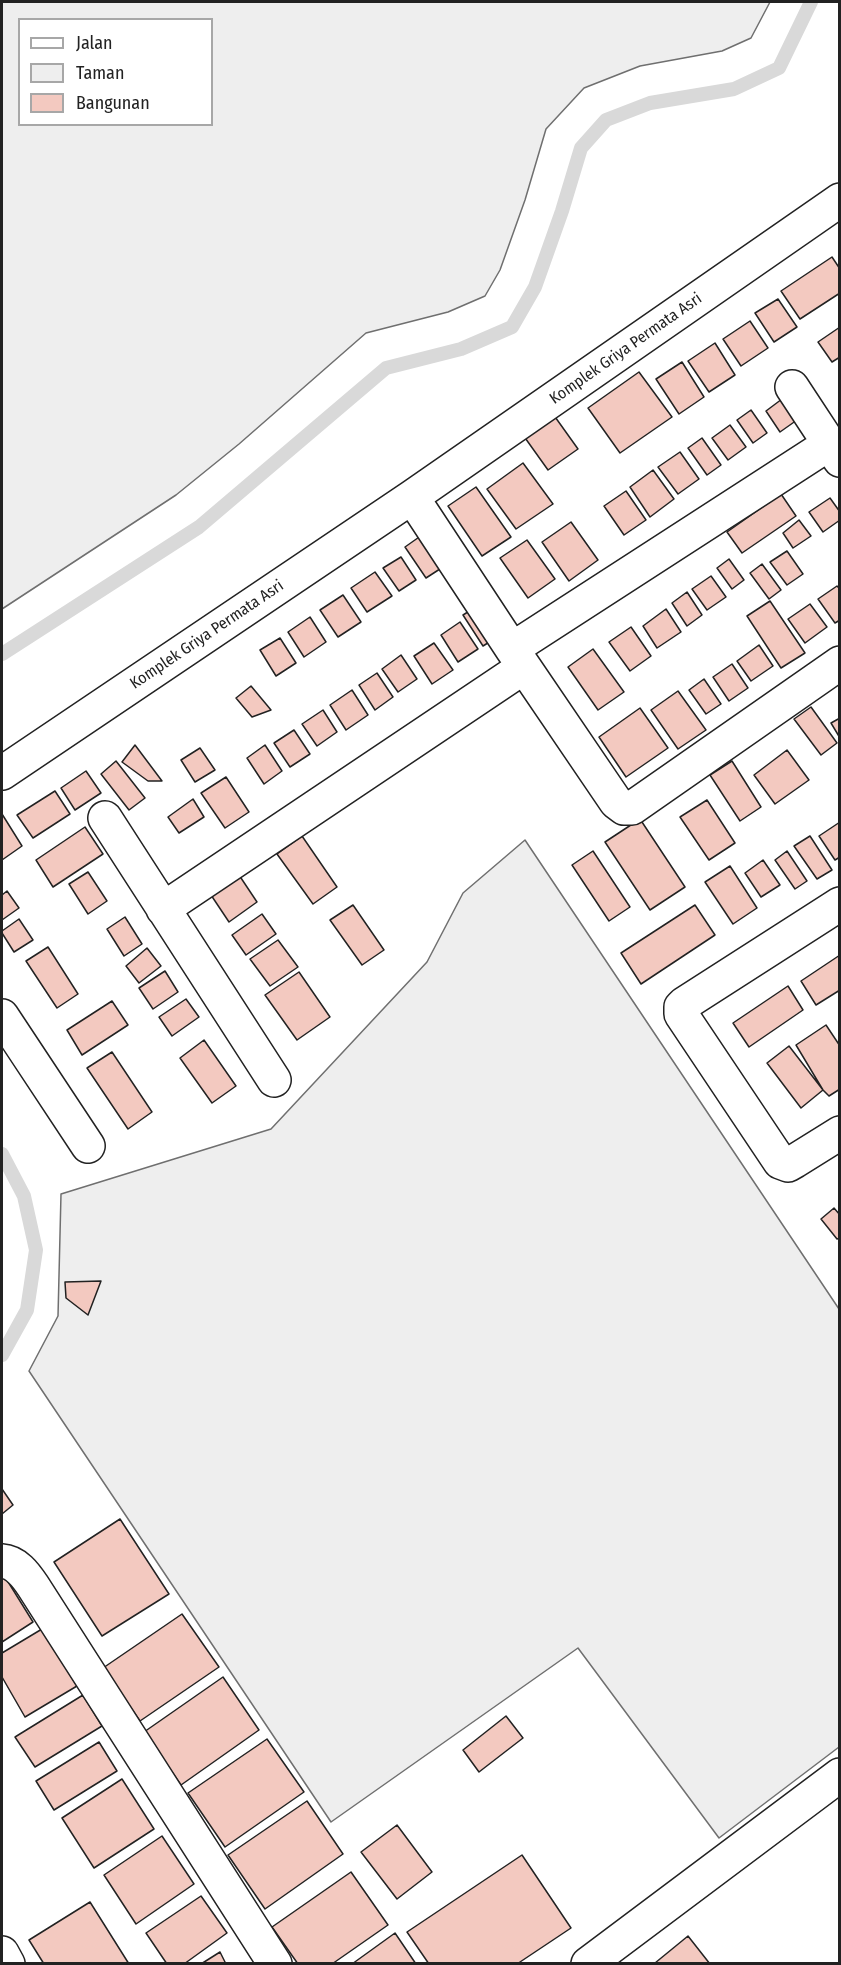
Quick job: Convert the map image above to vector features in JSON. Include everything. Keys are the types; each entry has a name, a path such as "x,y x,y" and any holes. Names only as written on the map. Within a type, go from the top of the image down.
{"street":[{"name":"Komplek Griya Permata Asri","path":"2,773 412,497 840,200"},
{"path":"163,909 518,658 834,452 792,387"},
{"path":"412,497 616,802 624,808 632,808 840,663"},
{"path":"105,818 274,1080"},
{"path":"840,904 684,1004 681,1007 681,1014 780,1162 788,1165 840,1133"},
{"path":"2,1016 88,1146"},
{"path":"2,1561 9,1562 29,1579 275,1964"},
{"path":"588,1964 840,1775"},
{"path":"2,1953 8,1964"}],"green space":[{"path":"2,2 770,2 751,38 722,51 640,66 584,88 546,129 525,200 500,270 485,296 448,312 366,333 239,444 176,495 2,609"},
{"path":"525,840 839,1309 839,1747 719,1838 578,1648 331,1822 29,1371 58,1316 61,1194 271,1129 427,962 463,893"}],"building":[{"path":"832,257 840,269 840,293 800,319 781,291"},
{"path":"778,299 797,327 774,342 755,313"},
{"path":"750,321 768,348 741,366 723,339"},
{"path":"840,327 840,357 832,362 818,342"},
{"path":"715,343 735,375 709,392 688,361"},
{"path":"682,362 704,397 679,414 656,379"},
{"path":"639,372 672,417 620,453 588,408"},
{"path":"782,399 797,420 780,432 766,411"},
{"path":"751,410 767,433 753,443 737,420"},
{"path":"553,414 578,449 548,470 523,435"},
{"path":"730,425 746,447 728,460 712,438"},
{"path":"702,438 721,465 707,475 688,448"},
{"path":"680,452 699,479 678,494 658,467"},
{"path":"523,463 553,504 516,529 487,489"},
{"path":"653,470 674,499 650,517 630,487"},
{"path":"476,487 511,537 482,556 448,506"},
{"path":"626,491 646,520 624,535 604,506"},
{"path":"781,494 796,516 742,553 727,532"},
{"path":"830,498 840,512 840,520 823,532 809,512"},
{"path":"799,520 811,536 793,548 783,533"},
{"path":"571,522 598,560 569,581 542,542"},
{"path":"422,535 443,567 426,578 405,547"},
{"path":"527,540 555,579 528,598 500,558"},
{"path":"787,551 803,574 787,585 770,562"},
{"path":"401,557 416,580 399,591 383,568"},
{"path":"729,559 744,580 732,589 717,568"},
{"path":"762,564 781,590 769,599 750,573"},
{"path":"375,572 392,596 367,612 351,588"},
{"path":"711,576 726,597 707,610 692,589"},
{"path":"837,586 840,589 840,620 835,623 818,599"},
{"path":"687,592 702,615 687,626 672,603"},
{"path":"343,595 361,622 338,637 320,610"},
{"path":"770,601 805,653 781,668 747,616"},
{"path":"810,604 827,627 805,643 788,619"},
{"path":"666,609 681,632 657,648 643,626"},
{"path":"471,610 491,641 483,646 463,615"},
{"path":"310,617 326,642 304,657 288,632"},
{"path":"460,622 478,649 458,662 441,635"},
{"path":"631,627 651,656 630,671 609,642"},
{"path":"280,638 296,663 276,676 260,650"},
{"path":"434,643 453,670 432,684 414,656"},
{"path":"759,645 773,666 751,681 737,661"},
{"path":"593,649 624,692 598,710 568,667"},
{"path":"401,655 417,679 398,692 382,669"},
{"path":"732,664 748,688 729,701 713,677"},
{"path":"377,673 393,697 375,710 359,685"},
{"path":"704,679 721,704 706,714 689,690"},
{"path":"251,686 271,710 252,717 236,698"},
{"path":"352,690 368,715 346,730 330,705"},
{"path":"678,691 706,730 678,749 651,710"},
{"path":"811,707 837,743 821,755 794,719"},
{"path":"640,708 668,748 626,777 599,737"},
{"path":"323,710 337,732 317,746 302,724"},
{"path":"840,718 840,738 831,723"},
{"path":"294,730 310,754 290,767 274,743"},
{"path":"135,745 162,781 148,781 122,762"},
{"path":"265,745 282,771 264,784 247,758"},
{"path":"200,748 215,770 195,782 181,760"},
{"path":"787,750 809,780 775,804 754,775"},
{"path":"116,761 145,798 129,810 101,774"},
{"path":"732,761 761,807 740,821 710,775"},
{"path":"86,771 101,793 75,810 61,788"},
{"path":"226,777 249,812 225,828 201,793"},
{"path":"55,791 70,814 33,838 17,815"},
{"path":"193,799 204,817 179,833 168,817"},
{"path":"707,800 735,843 709,860 680,817"},
{"path":"2,814 22,846 2,860"},
{"path":"640,819 685,887 650,910 605,842"},
{"path":"840,822 840,857 835,860 819,836"},
{"path":"85,827 103,854 53,887 36,860"},
{"path":"302,836 337,887 313,904 277,854"},
{"path":"810,836 832,870 817,879 794,846"},
{"path":"593,851 630,907 609,921 572,865"},
{"path":"787,851 807,881 795,889 775,860"},
{"path":"763,860 780,885 761,897 745,873"},
{"path":"730,866 757,908 733,924 705,882"},
{"path":"88,872 107,901 88,914 69,884"},
{"path":"239,875 257,902 229,922 211,895"},
{"path":"7,891 19,908 2,920 2,895"},
{"path":"353,905 384,950 362,965 330,920"},
{"path":"695,905 715,935 641,984 621,953"},
{"path":"262,914 276,934 246,955 232,935"},
{"path":"125,917 142,944 124,956 107,929"},
{"path":"19,919 33,940 14,952 2,931"},
{"path":"278,940 298,967 270,986 250,959"},
{"path":"48,947 78,994 57,1008 26,961"},
{"path":"147,948 161,966 139,983 126,966"},
{"path":"840,955 840,990 816,1005 801,981"},
{"path":"165,971 178,992 153,1009 139,988"},
{"path":"299,972 330,1017 297,1040 265,995"},
{"path":"788,986 803,1010 749,1047 733,1023"},
{"path":"186,999 199,1017 172,1036 159,1017"},
{"path":"112,1001 128,1025 82,1055 67,1030"},
{"path":"826,1025 840,1046 840,1089 829,1096 796,1045"},
{"path":"204,1040 236,1086 212,1103 180,1058"},
{"path":"789,1046 823,1090 801,1108 767,1063"},
{"path":"112,1052 152,1112 128,1129 87,1068"},
{"path":"834,1208 840,1215 840,1238 837,1239 821,1219"},
{"path":"101,1281 88,1315 66,1298 65,1282"},
{"path":"2,1489 13,1505 2,1514"},
{"path":"120,1519 169,1594 102,1636 54,1562"},
{"path":"2,1572 33,1622 2,1642"},
{"path":"182,1614 219,1667 140,1721 103,1668"},
{"path":"42,1629 77,1686 25,1717 2,1677 2,1653"},
{"path":"223,1677 259,1730 181,1785 144,1732"},
{"path":"83,1695 102,1726 35,1767 15,1737"},
{"path":"506,1716 523,1738 479,1772 463,1750"},
{"path":"267,1739 304,1792 225,1847 188,1793"},
{"path":"99,1742 117,1771 54,1810 36,1781"},
{"path":"122,1779 154,1829 94,1868 62,1818"},
{"path":"307,1801 343,1854 265,1909 228,1855"},
{"path":"397,1825 432,1872 397,1899 361,1852"},
{"path":"162,1836 194,1884 136,1924 104,1875"},
{"path":"522,1855 571,1928 517,1964 429,1964 407,1932"},
{"path":"351,1872 388,1925 332,1964 298,1964 272,1927"},
{"path":"201,1896 227,1933 184,1964 167,1964 146,1933"},
{"path":"90,1902 129,1964 44,1964 29,1940"},
{"path":"395,1933 416,1964 352,1964"},
{"path":"688,1936 710,1964 655,1964 655,1963"},
{"path":"220,1952 226,1964 201,1964"}],"waterway":[{"path":"2,654 199,527 386,368 461,349 512,327 535,287 581,148 606,120 650,103 734,89 779,68 811,2"},
{"path":"2,1154 24,1196 36,1250 27,1310 2,1355"}]}
